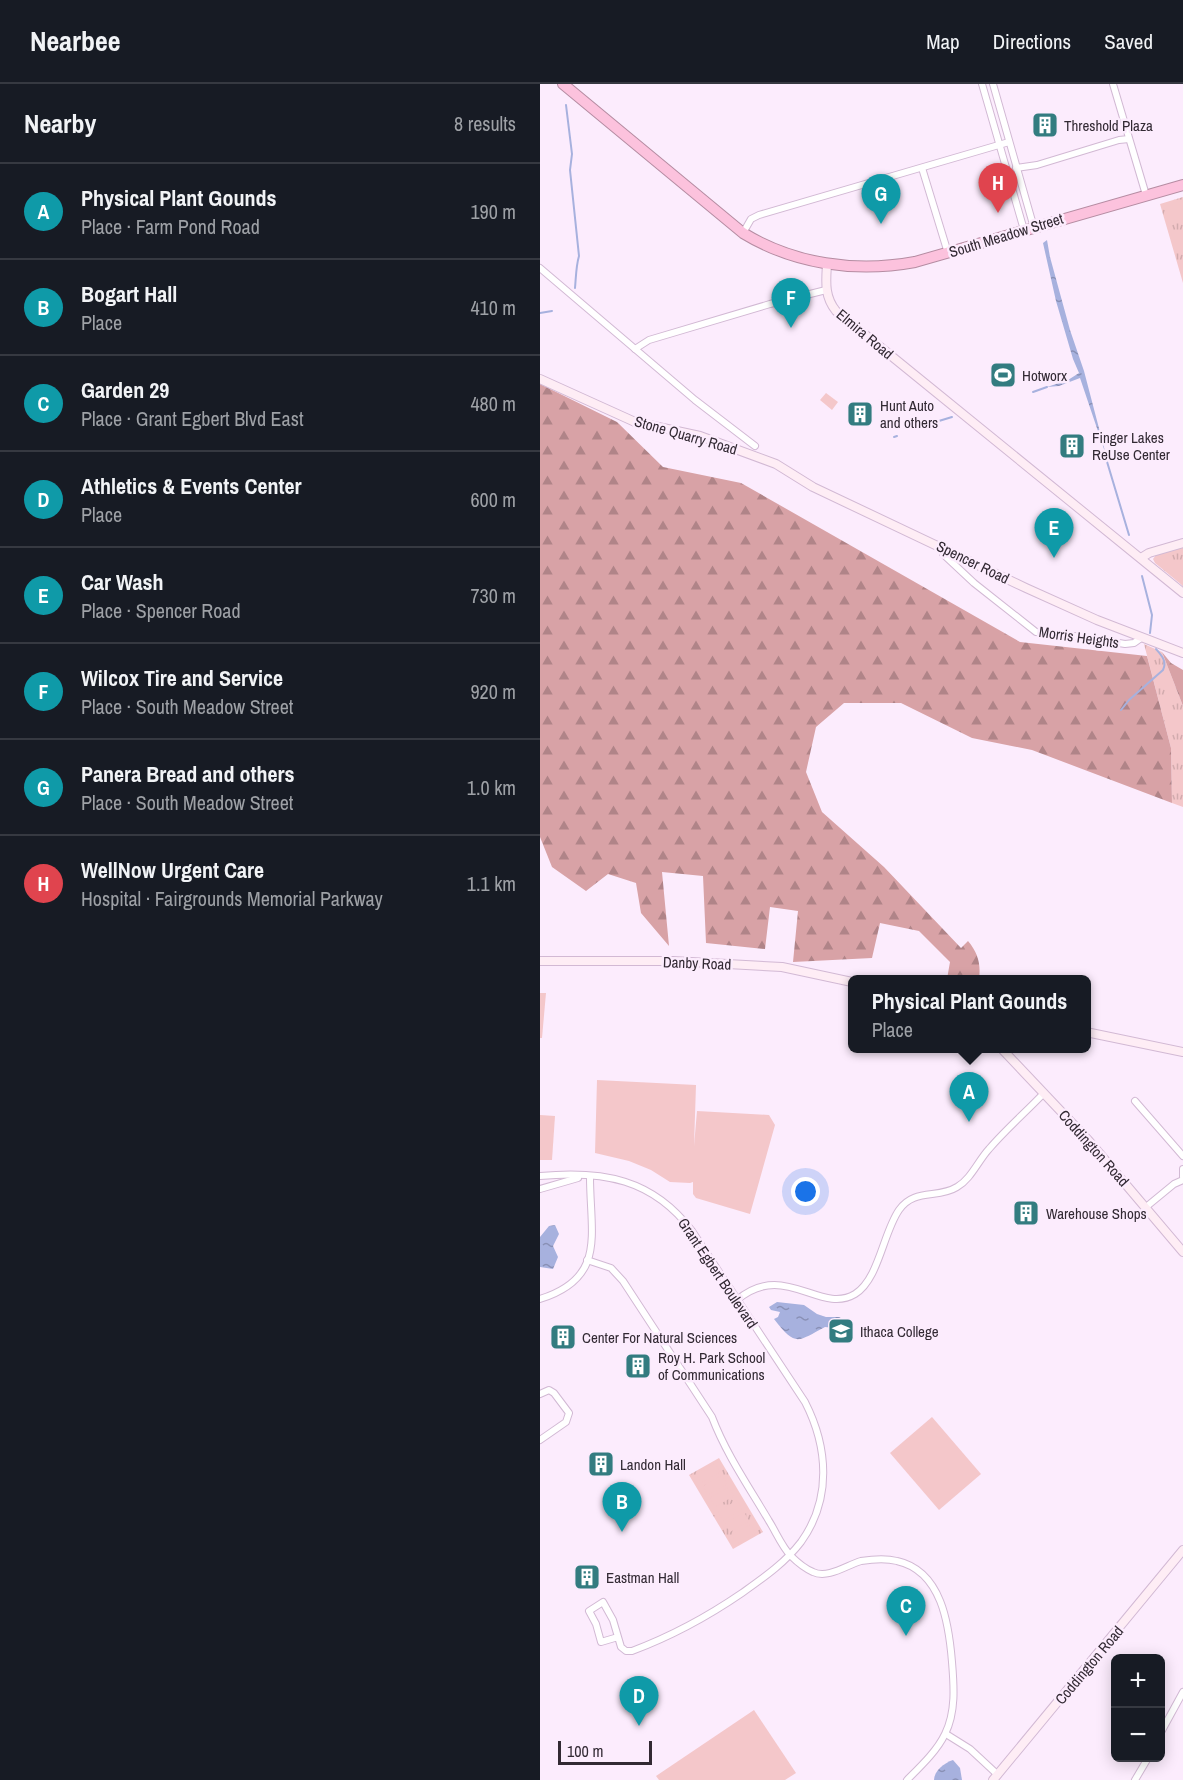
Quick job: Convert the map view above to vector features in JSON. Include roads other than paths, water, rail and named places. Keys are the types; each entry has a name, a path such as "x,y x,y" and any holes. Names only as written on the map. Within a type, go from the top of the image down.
{"highway":[{"path":"563,84 742,233 787,255 827,264"},
{"name":"South Meadow Street","path":"827,264 886,266 915,262 1183,184"}],"street":[{"path":"982,84 1029,229"},
{"path":"993,84 1010,142 1029,229"},
{"path":"1113,84 1146,195"},
{"path":"1016,168 1037,165 1129,139"},
{"path":"742,233 751,219 759,215 1010,142"},
{"path":"922,168 948,253"},
{"path":"634,349 653,339 826,290 827,264"},
{"path":"540,268 695,400 755,446"},
{"name":"Elmira Road","path":"826,290 832,306 848,321 1183,593"},
{"name":"Stone Quarry Road","path":"540,379 591,400 624,418 700,436 767,460"},
{"name":"Spencer Road","path":"767,460 786,469 813,487 1087,616 1183,653"},
{"path":"1141,558 1149,553 1183,543"},
{"name":"Morris Heights","path":"943,548 943,554 974,584 1036,632 1125,644 1134,643 1141,638"},
{"name":"Danby Road","path":"540,961 662,961 782,967 848,981"},
{"path":"1091,1033 1183,1052"},
{"name":"Coddington Road","path":"1006,1053 1089,1140 1183,1252"},
{"path":"737,1300 752,1291 776,1284 829,1299 842,1298 855,1293 869,1278 894,1219 905,1203 917,1196 958,1187 989,1149 1044,1094"},
{"path":"1135,1101 1183,1156"},
{"path":"1146,1207 1183,1178 1183,1169"},
{"name":"Grant Egbert Boulevard","path":"540,1176 613,1179 648,1190 664,1201 692,1231 805,1402 822,1445 824,1471 820,1498 809,1527 789,1555 773,1570 722,1607 676,1633 628,1652 621,1647 613,1620 603,1602 588,1611 596,1624 601,1642 618,1637"},
{"path":"540,1299 572,1285 581,1275 588,1260 591,1239 590,1177"},
{"name":"Grant Egbert Boulevard","path":"540,1189 590,1177"},
{"path":"588,1260 611,1268 623,1281 712,1417 721,1439 789,1555 814,1573 822,1574 875,1559 897,1561 912,1567 931,1586 942,1604 950,1635 954,1703 946,1734 934,1751 907,1780"},
{"path":"540,1394 549,1390 554,1393 569,1413 566,1422 540,1440"},
{"name":"Coddington Road","path":"996,1777 1183,1550"},
{"path":"1165,1726 1183,1692"},
{"path":"946,1734 970,1749 996,1777"},
{"path":"1136,1780 1146,1762"}],"water":[{"path":"1047,240 1106,455 1080,378 1059,386 1047,387 1068,380 1079,373 1056,301 1043,243"},
{"path":"555,1225 559,1234 553,1246 558,1257 553,1269 540,1267 540,1237 549,1226"},
{"path":"777,1302 804,1305 817,1314 839,1317 853,1325 853,1328 843,1330 825,1327 803,1338 793,1338 774,1319 780,1312 771,1310 769,1307"},
{"path":"953,1760 960,1768 962,1780 934,1780 940,1768"}],"waterway":[{"path":"566,105 579,256 575,288"},
{"path":"540,313 552,311"},
{"path":"1033,392 1047,387"},
{"path":"929,424 952,417"},
{"path":"1105,455 1129,535"},
{"path":"1142,576 1152,615 1150,633"},
{"path":"1121,710 1163,670 1164,661 1156,649"}],"place":[{"name":"Threshold Plaza","path":"1045,125"},
{"name":"WellNow Urgent Care","path":"998,213"},
{"name":"Panera Bread and others","path":"881,224"},
{"name":"Wilcox Tire and Service","path":"791,328"},
{"name":"Hotworx","path":"1003,375"},
{"name":"Hunt Auto and others","path":"860,414"},
{"name":"Finger Lakes ReUse Center","path":"1072,446"},
{"name":"Car Wash","path":"1054,558"},
{"name":"Physical Plant Gounds","path":"969,1122"},
{"name":"Warehouse Shops","path":"1026,1213"},
{"name":"Ithaca College","path":"841,1331"},
{"name":"Center For Natural Sciences","path":"563,1337"},
{"name":"Roy H. Park School of Communications","path":"638,1366"},
{"name":"Landon Hall","path":"601,1464"},
{"name":"Bogart Hall","path":"622,1532"},
{"name":"Eastman Hall","path":"587,1577"},
{"name":"Garden 29","path":"906,1636"},
{"name":"Athletics & Events Center","path":"639,1726"}]}
